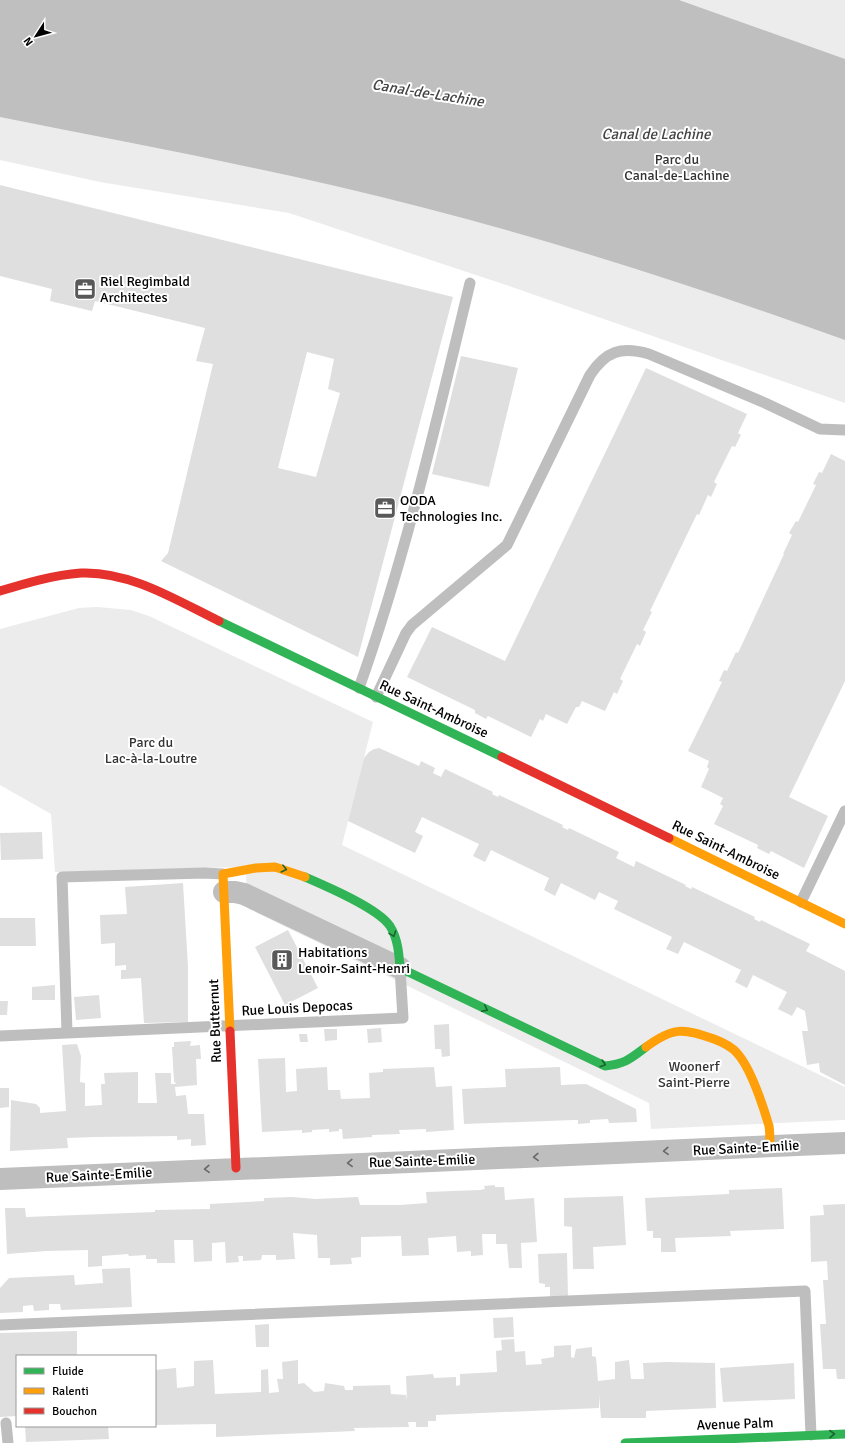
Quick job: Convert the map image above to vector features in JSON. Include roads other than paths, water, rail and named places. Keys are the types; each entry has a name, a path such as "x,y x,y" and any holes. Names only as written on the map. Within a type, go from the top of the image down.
{"street":[{"name":"Rue Saint-Ambroise","path":"0,591 65,574 95,573 123,578 151,588 596,802 845,924"},
{"path":"224,883 268,867 284,869 298,874 369,908 382,916 390,926 395,936 400,968"},
{"path":"224,883 235,892 244,894 606,1066 618,1065 627,1061 661,1036 673,1032 684,1031 697,1033 726,1044 736,1052 744,1062 751,1075 768,1127 770,1147"},
{"name":"Rue Butternut","path":"224,883 236,1168"},
{"name":"Rue Sainte-Emilie","path":"0,1179 845,1143"},
{"name":"Avenue Palm","path":"625,1443 845,1434"}],"lane":[{"path":"359,688 382,620 426,466 470,283"},
{"path":"376,697 406,633 412,625 507,545 590,375 605,357 614,352 626,350 643,353 764,403 820,429 845,430"},
{"path":"802,902 845,811"},
{"path":"66,1032 62,877 204,873 224,883"},
{"name":"Rue Louis Depocas","path":"0,1036 403,1018 400,968"},
{"path":"0,1325 805,1291 811,1435"},
{"path":"6,1423 8,1443"}],"water":[{"name":"Canal de Lachine","path":"0,0 679,0 845,59 845,340 740,303 635,269 475,221 369,194 264,170 0,117"}],"place":[{"name":"Riel Regimbald Architectes","path":"85,289"},
{"name":"OODA Technologies Inc.","path":"385,508"},
{"name":"Habitations Lenoir-Saint-Henri","path":"282,960"}],"water label":[{"name":"Canal-de-Lachine","path":"428,93"}],"park label":[{"name":"Parc du Canal-de-Lachine","path":"677,168"},
{"name":"Parc du Lac-à-la-Loutre","path":"151,750"},
{"name":"Woonerf Saint-Pierre","path":"694,1074"}]}
